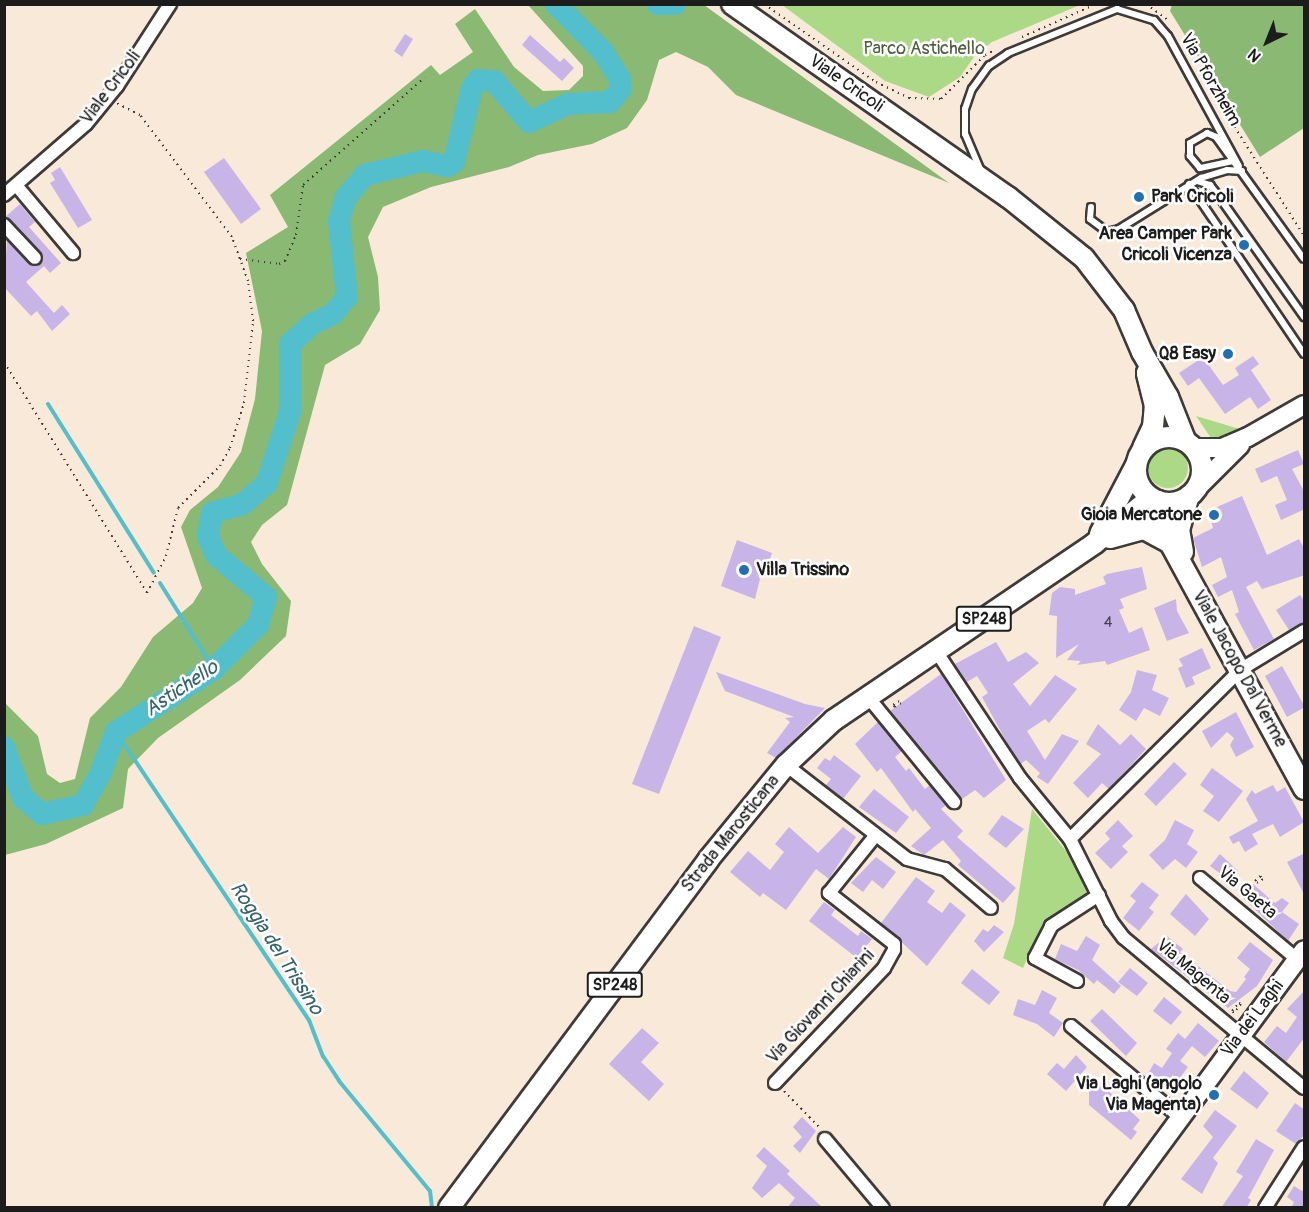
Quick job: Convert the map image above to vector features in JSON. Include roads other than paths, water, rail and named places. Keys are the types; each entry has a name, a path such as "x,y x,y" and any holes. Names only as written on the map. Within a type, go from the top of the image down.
{"main road":[{"name":"Viale Cricoli","path":"738,5 1008,197 1084,258 1124,310 1142,352 1168,397 1190,444"},
{"name":"Viale Cricoli","path":"1140,457 1153,427 1155,406 1142,352"},
{"path":"1167,436 1190,444 1202,468 1193,492 1169,503 1155,500 1138,483 1140,457 1167,436"},
{"name":"Strada Marosticana","path":"1095,543 1140,457"},
{"name":"Viale Jacopo Dal Verme","path":"1191,580 1179,540 1193,492"},
{"name":"Strada Marosticana","path":"449,1208 708,860 786,765 834,720 1155,500"},
{"name":"Viale Jacopo Dal Verme","path":"1155,500 1170,543 1305,789"},
{"name":"Strada Marosticana","path":"1095,543 1139,529 1156,533 1170,543"}],"street":[{"name":"Viale Cricoli","path":"4,195 86,124 107,98 170,4"},
{"path":"16,185 73,253"},
{"path":"4,225 35,258"},
{"path":"1190,444 1222,448 1248,437 1305,405"},
{"path":"1193,492 1248,437"},
{"path":"1070,839 1240,670 1305,631"},
{"name":"Via Magenta","path":"936,651 1020,778 1070,839 1111,921 1124,938 1305,1088"},
{"path":"868,697 954,802"},
{"path":"786,765 875,836 914,862 945,869 991,908"},
{"name":"Via Giovanni Chiarini","path":"775,1083 884,968 894,950 894,944 829,893 875,836"},
{"name":"Via Gaeta","path":"1200,878 1301,955"},
{"path":"1077,981 1035,958 1051,926 1099,895"},
{"name":"Via dei Laghi","path":"1113,1208 1301,955"},
{"path":"1071,1026 1180,1117"},
{"path":"825,1139 883,1208"},
{"path":"1265,1208 1305,1147"}],"lane":[{"name":"Via Pforzheim","path":"1008,197 982,172 971,154 965,134 966,109 972,88 988,66 1008,52 1118,9 1154,20 1168,36 1241,169 1305,259"},
{"name":"Via Pforzheim","path":"1233,161 1200,168 1188,148 1194,139 1207,133 1216,137 1241,169"},
{"path":"1091,207 1090,219 1107,232 1119,229 1195,181 1227,170 1241,169"},
{"path":"1195,181 1210,186 1217,194 1305,317"},
{"path":"1195,181 1305,354"}],"waterway":[{"name":"Astichello","path":"4,747 23,798 42,814 83,805 101,772 116,732 214,669 258,625 266,597 216,555 208,536 212,513 243,504 267,483 290,412 290,344 312,324 333,314 347,297 339,221 346,197 365,175 423,161 447,166 454,162 472,88 478,80 494,81 529,122 568,104 610,102 620,90 620,79 604,53 556,4"},
{"name":"Astichello","path":"658,4 675,4"},
{"path":"48,404 154,573"},
{"path":"160,583 214,669"},
{"name":"Roggia del Trissino","path":"116,732 309,1020 323,1056 339,1081 430,1191 432,1208"}],"place":[{"name":"Park Cricoli","path":"1139,197"},
{"name":"Area Camper Park Cricoli Vicenza","path":"1244,245"},
{"name":"Q8 Easy","path":"1228,354"},
{"name":"Gioia Mercatone","path":"1214,515"},
{"name":"Villa Trissino","path":"744,570"},
{"name":"Via Laghi (angolo Via Magenta)","path":"1214,1095"}],"park label":[{"name":"Parco Astichello","path":"924,49"}]}
